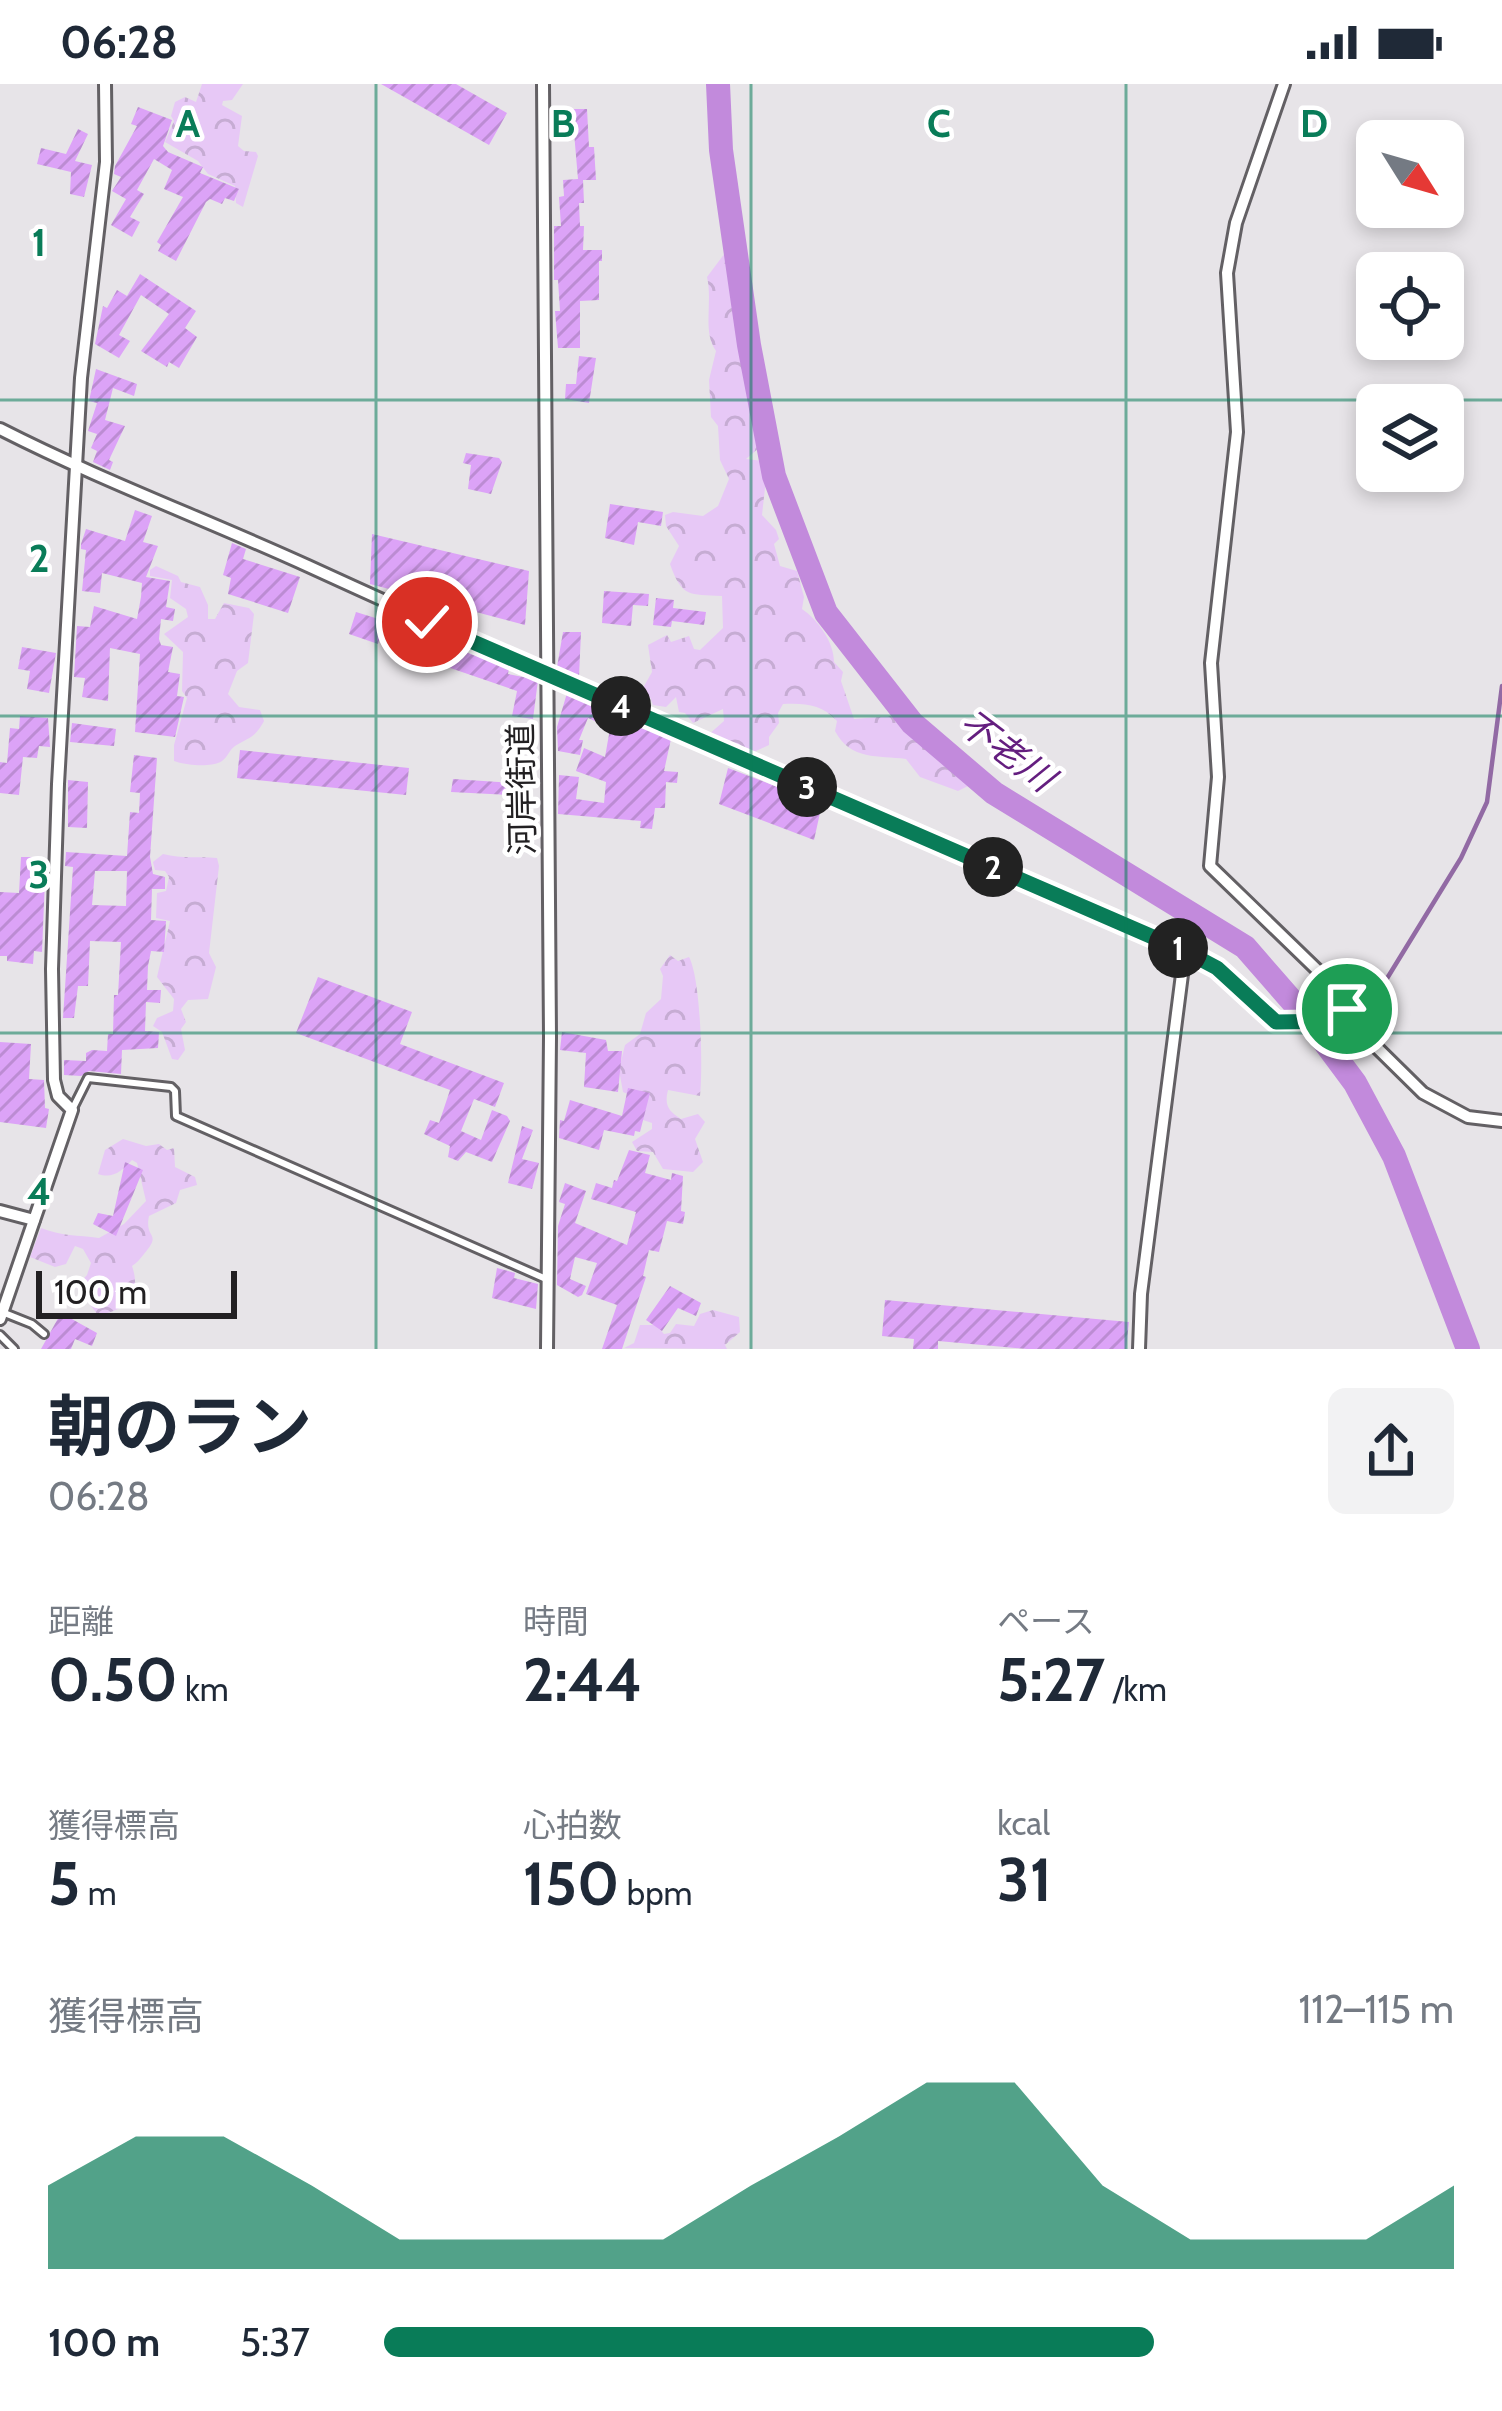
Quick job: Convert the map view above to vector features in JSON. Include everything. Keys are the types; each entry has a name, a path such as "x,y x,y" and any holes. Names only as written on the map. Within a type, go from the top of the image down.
{"street":[{"path":"1,1316 72,1110 58,1096 54,1080 52,969 81,378 106,161 105,84"},
{"name":"河岸街道","path":"543,84 547,1349"},
{"path":"1284,84 1236,223 1227,273 1237,432 1211,663 1218,776 1210,866 1339,992 1347,1009 1341,1021"},
{"path":"0,429 78,469 196,516 427,622 1185,951 1217,968 1276,1022 1341,1021 1359,1030 1423,1093 1468,1118 1502,1121"},
{"path":"1139,1349 1141,1294 1185,951"},
{"path":"0,1211 34,1220"}],"lane":[{"path":"72,1110 88,1078 171,1087 176,1116 548,1280"},
{"path":"1,1316 32,1324 44,1334"},
{"path":"0,1335 14,1349"}],"green space":[{"path":"202,84 243,84 222,105 242,116 238,146 258,156 243,207 236,203 235,186 208,174 198,161 165,142 174,121 175,102 185,97 196,102"},
{"path":"725,253 759,434 759,448 746,459 763,461 762,515 776,530 780,566 797,571 802,609 828,639 834,662 843,672 841,681 854,719 891,716 914,733 932,731 938,736 940,752 957,756 965,764 968,786 958,791 920,777 906,759 857,752 841,741 835,731 837,721 812,706 783,704 769,745 746,754 707,741 724,721 723,709 693,723 679,712 676,697 666,707 653,705 650,697 640,706 629,704 629,694 643,688 652,672 648,645 667,635 671,642 689,636 694,649 700,650 723,628 722,596 688,592 674,575 670,564 679,546 666,526 665,515 703,516 718,506 729,479 720,460 718,426 711,417 709,380 716,351 710,335 707,277"},
{"path":"156,566 181,582 200,587 208,619 215,619 224,603 249,608 254,614 248,663 237,671 228,694 239,707 260,710 264,721 255,734 217,763 174,761 187,698 182,691 183,652 164,634 188,617 186,609 170,598 172,580 150,576"},
{"path":"163,854 217,858 219,866 209,953 216,967 208,999 188,1000 181,1009 186,1022 181,1029 185,1050 178,1060 172,1059 162,1032 153,1026 157,1018 173,1011 174,999 157,977 170,921 156,918 157,893 166,891 169,877 155,870 153,862"},
{"path":"670,955 678,961 689,957 699,1003 700,1096 668,1090 667,1100 681,1119 698,1114 705,1122 695,1139 703,1162 693,1172 663,1169 653,1152 637,1151 632,1142 652,1129 652,1123 643,1120 632,1096 623,1092 619,1070 625,1045 640,1034 646,1013 661,999 660,969"},
{"path":"123,1139 174,1148 175,1167 195,1177 197,1185 180,1190 176,1203 149,1216 153,1239 132,1266 135,1285 130,1300 98,1315 76,1287 91,1263 83,1249 75,1246 66,1264 55,1267 30,1257 41,1228 99,1238 124,1224 146,1201 137,1163 132,1160 117,1173 98,1174 105,1150"},
{"path":"713,1310 739,1317 740,1332 725,1345 727,1349 624,1348 634,1343 640,1325 656,1325 664,1334 670,1333 676,1324 694,1326 700,1314"}],"building":[{"path":"381,84 456,84 507,113 489,145"},
{"path":"138,107 172,120 163,146 168,152 203,167 200,173 239,189 234,201 206,202 176,261 158,251 161,245 157,242 183,197 164,189 172,170 154,159 137,190 144,194 130,217 140,222 132,237 111,225 126,199 112,191 121,177 114,174 115,166 137,126 131,124"},
{"path":"572,109 587,109 589,147 594,147 596,180 583,180 584,203 579,203 583,250 602,250 602,261 599,300 580,301 580,348 558,348 554,226 561,226 563,180 578,179"},
{"path":"78,129 88,134 75,161 92,165 84,197 70,194 71,172 37,164 41,148 66,154"},
{"path":"140,274 196,311 185,328 197,337 179,368 169,362 167,367 141,351 169,314 141,295 119,335 130,341 119,358 95,344 103,306 107,308 117,290 127,296"},
{"path":"579,356 596,358 589,403 565,399 566,384 576,384"},
{"path":"96,369 137,384 134,396 113,388 105,420 125,426 109,460 113,462 110,470 93,462 97,451 91,448 97,434 88,431 97,403 89,401"},
{"path":"466,453 502,462 491,494 468,489 471,465 463,463"},
{"path":"610,504 663,512 661,526 638,522 634,545 605,538"},
{"path":"135,510 152,516 143,542 158,546 146,577 170,581 166,607 175,609 173,621 161,619 159,639 161,645 173,647 168,672 180,674 177,696 184,697 175,737 135,732 140,654 110,648 108,701 82,697 85,678 74,677 77,626 90,627 94,606 137,619 141,597 142,583 102,573 100,593 82,591 86,550 81,544 86,529 125,541"},
{"path":"372,534 529,571 525,625 370,584"},
{"path":"232,543 246,549 243,559 300,577 288,613 228,594 231,578 223,575"},
{"path":"604,591 649,594 648,606 633,605 631,626 602,623"},
{"path":"656,598 674,600 673,608 706,612 704,625 672,621 671,627 653,625"},
{"path":"356,612 385,621 384,626 392,629 389,640 380,637 378,644 349,634"},
{"path":"563,632 581,632 579,677 557,667"},
{"path":"426,637 445,639 509,668 508,674 538,680 533,719 512,716 517,691 427,660 429,653 421,650"},
{"path":"22,647 56,653 49,693 27,689 30,671 18,669"},
{"path":"567,693 604,710 599,723 588,718 579,740 583,740 580,755 558,751 557,727"},
{"path":"20,716 48,718 50,747 39,746 37,758 23,757 19,795 0,793 0,762 7,763 10,728 19,729"},
{"path":"72,723 116,729 114,746 70,742"},
{"path":"611,723 648,729 671,739 664,771 678,772 677,783 666,782 665,808 655,808 652,829 640,828 641,821 558,814 559,775 579,777 576,799 604,803 606,782 576,771 584,748 605,757"},
{"path":"240,750 409,768 406,795 237,778"},
{"path":"134,755 157,758 150,857 153,874 165,877 165,889 152,889 151,920 166,921 164,952 151,951 148,966 147,990 161,990 160,1003 146,1002 145,1031 159,1032 158,1048 122,1050 121,1074 64,1075 64,1060 86,1061 86,1053 92,1050 107,1051 108,1034 113,1034 121,942 90,941 88,986 78,986 74,1018 63,1018 73,867 65,866 66,852 127,856 130,812 139,813 140,793 130,792","holes":["95,871 127,871 126,906 92,905"]},
{"path":"728,768 822,804 814,840 719,804"},
{"path":"453,779 530,784 528,796 451,792"},
{"path":"68,780 88,782 87,828 68,827"},
{"path":"21,857 39,857 40,879 45,879 42,952 34,951 33,964 0,956 0,892 19,893"},
{"path":"318,977 412,1012 400,1044 504,1083 495,1107 474,1099 461,1131 481,1140 492,1110 507,1116 510,1121 492,1162 466,1152 458,1161 448,1157 450,1146 424,1134 430,1120 439,1123 450,1090 296,1033"},
{"path":"562,1032 606,1040 608,1051 622,1051 618,1092 584,1087 586,1053 560,1050"},
{"path":"0,1042 31,1044 29,1079 44,1080 45,1108 49,1109 46,1128 0,1122"},
{"path":"628,1088 650,1093 640,1132 635,1131 634,1136 604,1130 599,1150 559,1138 560,1120 564,1121 570,1100 622,1116"},
{"path":"522,1126 533,1130 522,1159 539,1163 532,1189 508,1183"},
{"path":"629,1150 650,1155 645,1173 671,1180 672,1173 683,1176 681,1211 685,1212 683,1224 667,1221 659,1252 649,1250 646,1277 622,1349 602,1349 617,1305 586,1294 597,1263 575,1257 570,1279 586,1286 582,1295 557,1285 558,1226 565,1204 559,1202 565,1183 586,1191 575,1223 627,1245 636,1212 591,1199 596,1183 612,1188"},
{"path":"125,1162 143,1170 116,1236 93,1224 98,1213 113,1216"},
{"path":"497,1268 538,1284 536,1309 492,1298"},
{"path":"670,1286 701,1303 696,1316 678,1308 662,1331 646,1320"},
{"path":"885,1300 1129,1322 1126,1349 1027,1349 938,1341 938,1349 913,1349 914,1339 882,1336"},
{"path":"61,1313 97,1333 92,1346 75,1339 71,1349 41,1349"}],"waterway":[{"name":"不老川","path":"718,84 721,150 749,345 774,476 826,613 912,723 994,793 1245,947 1355,1083 1394,1156 1468,1349"},
{"path":"1328,1047 1351,1033 1367,1011 1461,858 1487,802 1502,686"}],"route":[{"path":"427,622 1185,951 1217,968 1276,1022 1341,1021 1347,1009"}]}
